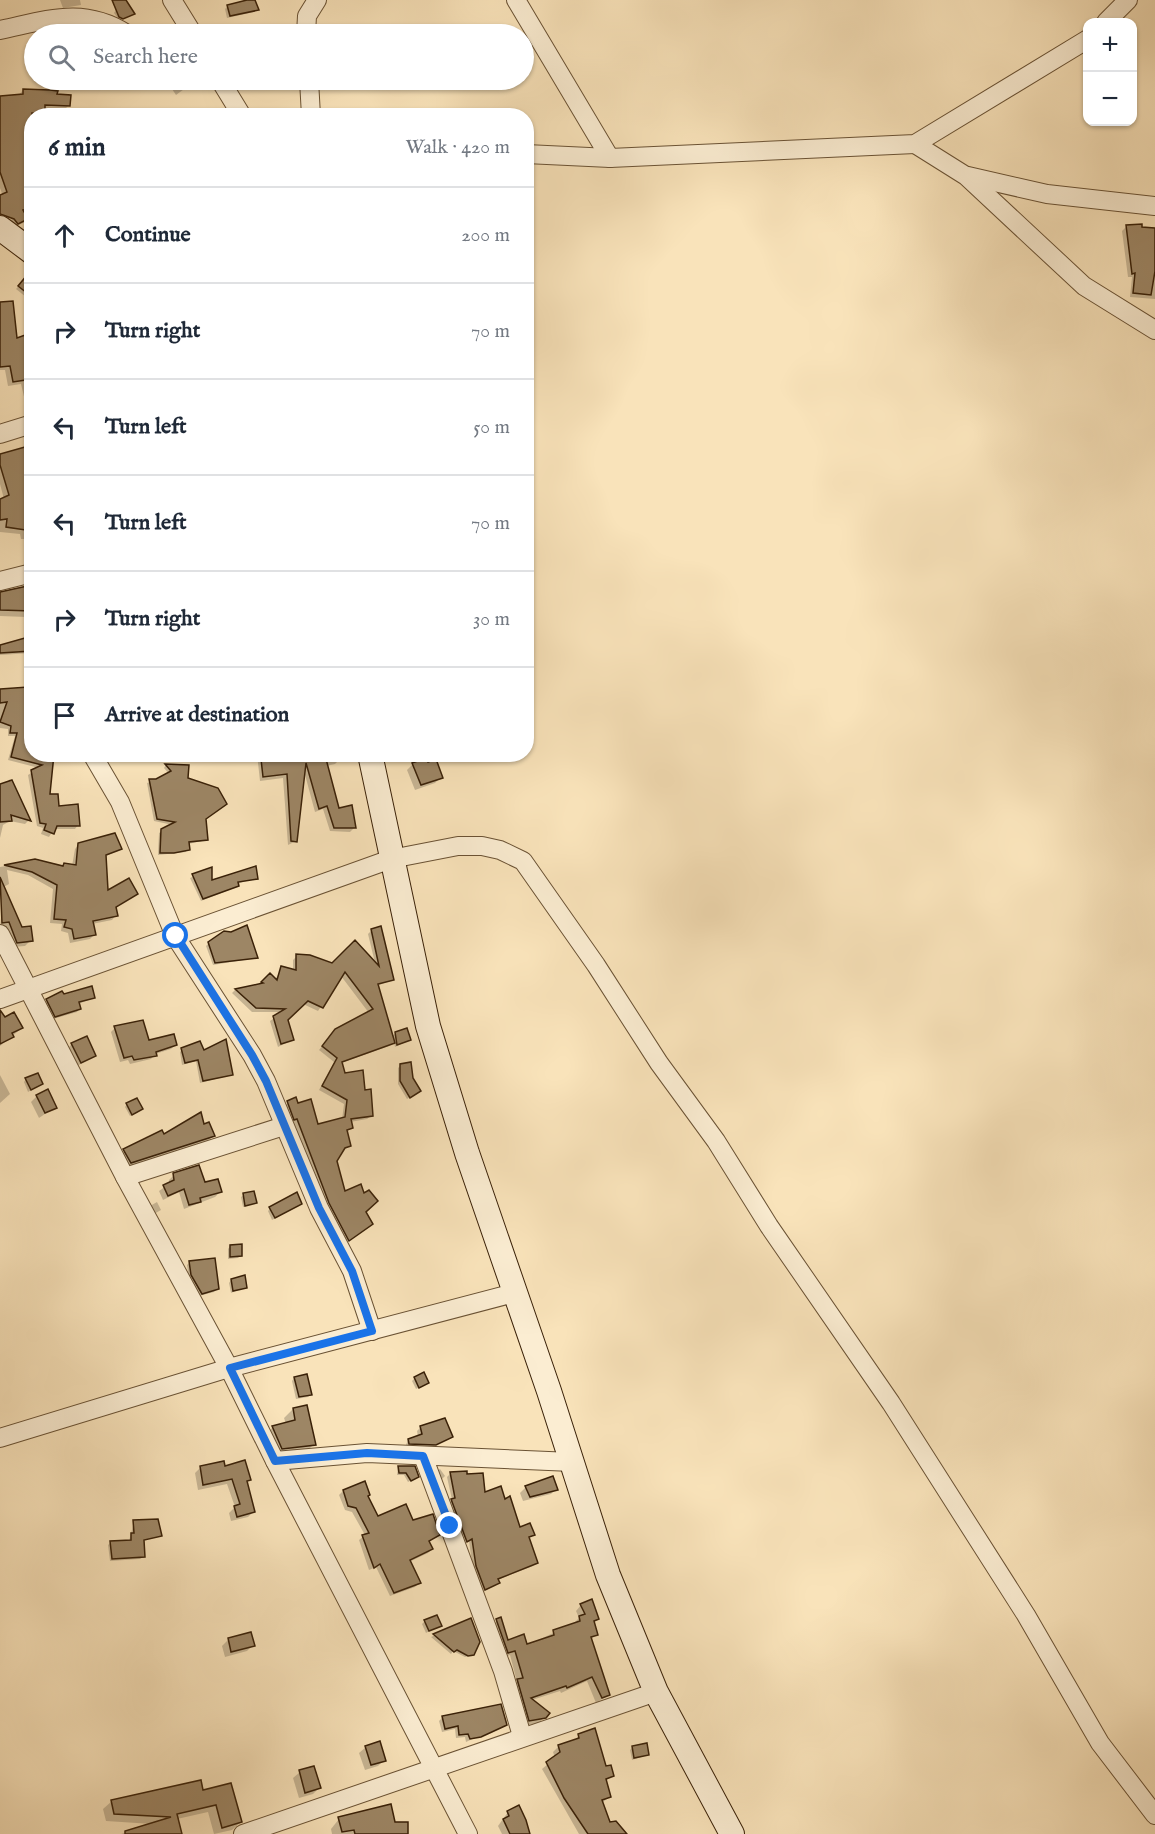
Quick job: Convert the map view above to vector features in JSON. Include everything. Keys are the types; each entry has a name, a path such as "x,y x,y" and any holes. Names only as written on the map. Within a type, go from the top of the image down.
{"main road":[{"path":"0,228 24,246"},
{"path":"372,762 428,1026 608,1575 656,1692 732,1834"}],"street":[{"path":"172,0 184,24"},
{"path":"307,24 307,15 317,0"},
{"path":"516,0 530,24"},
{"path":"1110,18 1128,0"},
{"path":"28,24 65,16 101,21 107,24"},
{"path":"0,30 24,25"},
{"path":"534,30 610,158"},
{"path":"534,154 610,158 915,144 1083,42"},
{"path":"226,90 237,108"},
{"path":"310,90 311,108"},
{"path":"915,144 966,176 1084,286 1155,330"},
{"path":"966,176 1047,194 1155,206"},
{"path":"0,434 24,426"},
{"path":"0,581 24,575"},
{"path":"97,762 120,802 176,936 252,1055 319,1208 352,1271 372,1331"},
{"path":"0,999 391,859 458,846 482,846 500,850 523,861 596,965 659,1063 716,1141 770,1226 891,1403 1026,1615 1100,1743 1155,1815"},
{"path":"0,934 125,1178 230,1368 275,1461 468,1834"},
{"path":"125,1178 284,1126"},
{"path":"0,1438 230,1368 514,1293"},
{"path":"275,1461 367,1453 572,1462"},
{"path":"423,1456 496,1651 522,1736"},
{"path":"243,1834 522,1736 656,1692"}],"building":[{"path":"112,0 126,0 135,14 123,19 119,17"},
{"path":"255,0 259,10 230,16 227,5"},
{"path":"23,89 58,91 57,94 71,95 70,106 45,105 45,108 24,108 24,221 18,224 14,219 0,214 0,195 7,192 0,172 0,96 23,94"},
{"path":"1142,224 1142,227 1155,228 1155,271 1151,295 1133,293 1135,273 1132,274 1126,225"},
{"path":"24,279 24,291 18,286"},
{"path":"13,301 17,338 24,335 24,380 13,382 10,366 0,367 0,302"},
{"path":"24,447 24,530 6,527 7,519 0,520 0,499 9,495 0,465 0,454"},
{"path":"24,587 24,611 0,610 0,592"},
{"path":"24,638 24,652 0,653 0,645"},
{"path":"24,687 24,760 11,757 17,733 10,733 11,726 0,722 7,702 0,703 0,689"},
{"path":"30,762 53,762 50,794 58,794 59,806 78,804 80,826 57,826 54,834 44,830 46,824 40,823 31,770 42,765"},
{"path":"261,762 327,762 339,808 352,805 356,828 334,828 327,806 319,809 306,763 297,842 291,841 287,774 263,777"},
{"path":"437,762 443,778 421,785 412,763"},
{"path":"165,764 189,765 188,778 218,788 227,804 206,819 208,840 189,842 190,850 160,853 161,829 175,822 157,819 149,779 156,779 171,771"},
{"path":"12,780 31,821 11,815 12,821 0,822 0,784"},
{"path":"115,833 122,849 106,855 108,890 129,878 138,894 116,907 118,916 93,921 96,935 74,939 72,929 64,927 66,920 54,919 57,885 32,872 4,865 35,859 63,866 64,863 76,865 78,843"},
{"path":"256,866 258,879 238,882 239,886 203,899 192,874 212,867 212,880"},
{"path":"0,877 22,927 31,926 33,941 17,943 9,922 2,923"},
{"path":"247,925 258,958 215,963 208,942 224,931 231,932"},
{"path":"381,926 394,980 378,984 395,1043 342,1062 345,1073 363,1070 365,1090 371,1089 373,1116 351,1119 353,1128 347,1130 351,1146 345,1148 337,1161 345,1191 361,1184 364,1193 369,1190 378,1201 366,1212 373,1224 349,1241 329,1203 297,1119 294,1120 287,1101 296,1097 298,1103 311,1099 318,1124 345,1117 347,1100 322,1086 337,1058 322,1046 335,1029 373,1009 345,972 323,1008 308,1001 288,1020 294,1040 281,1044 273,1016 285,1009 256,1008 235,989 263,983 261,982 270,973 277,980 281,966 296,970 296,954 310,955 332,963 355,940 379,966 371,929"},
{"path":"92,986 95,998 79,1002 81,1009 55,1017 46,999 62,991 64,994"},
{"path":"0,1010 5,1017 14,1012 23,1028 12,1033 14,1037 0,1044"},
{"path":"143,1020 149,1040 174,1034 177,1045 156,1052 157,1056 134,1060 132,1056 124,1058 114,1026"},
{"path":"407,1028 411,1040 397,1045 395,1032"},
{"path":"87,1036 96,1056 81,1063 71,1043"},
{"path":"226,1039 233,1075 203,1081 198,1060 185,1063 181,1048 200,1041 204,1050"},
{"path":"411,1062 413,1078 421,1091 410,1098 400,1081 400,1064"},
{"path":"38,1073 43,1084 31,1090 25,1078"},
{"path":"48,1089 57,1108 45,1113 36,1095"},
{"path":"137,1098 143,1109 132,1115 126,1103"},
{"path":"201,1112 204,1124 209,1122 215,1136 131,1163 123,1149 162,1130 164,1134"},
{"path":"199,1165 205,1182 218,1179 222,1192 200,1198 201,1202 189,1205 184,1189 168,1196 163,1185 174,1180 173,1173"},
{"path":"254,1191 257,1203 245,1206 243,1193"},
{"path":"297,1192 302,1204 275,1218 269,1207"},
{"path":"242,1244 242,1256 230,1257 230,1245"},
{"path":"215,1258 219,1289 202,1294 191,1275 189,1261"},
{"path":"245,1275 247,1288 233,1291 231,1279"},
{"path":"424,1372 429,1383 419,1388 414,1377"},
{"path":"307,1374 312,1395 299,1397 294,1377"},
{"path":"307,1405 316,1445 282,1449 272,1426 295,1420 293,1408"},
{"path":"445,1418 453,1437 436,1445 409,1444 408,1439 422,1434 420,1426"},
{"path":"245,1460 251,1480 247,1481 255,1512 237,1517 234,1506 240,1504 232,1479 203,1485 200,1466 224,1461 225,1466"},
{"path":"398,1466 415,1466 419,1477 411,1481 406,1473 399,1473"},
{"path":"467,1471 467,1474 483,1473 485,1492 501,1486 505,1499 510,1496 520,1527 530,1523 535,1535 529,1537 538,1563 498,1579 500,1583 485,1590 476,1566 472,1539 467,1542 451,1499 455,1498 450,1472"},
{"path":"553,1476 558,1490 530,1497 525,1486"},
{"path":"365,1481 370,1495 368,1496 378,1516 406,1504 413,1520 433,1514 440,1535 429,1541 433,1549 410,1560 421,1583 394,1593 380,1564 374,1568 362,1535 369,1533 356,1508 348,1506 343,1490"},
{"path":"158,1519 162,1536 144,1540 145,1557 112,1559 110,1541 131,1540 131,1533 134,1533 133,1520"},
{"path":"592,1599 599,1619 594,1621 598,1635 591,1637 610,1695 602,1698 592,1677 567,1688 566,1686 531,1698 550,1713 546,1718 529,1721 517,1679 523,1678 515,1651 508,1653 496,1619 501,1617 508,1640 524,1634 527,1644 554,1635 553,1630 580,1621 579,1616 585,1614 580,1604"},
{"path":"437,1615 442,1626 429,1631 424,1620"},
{"path":"471,1618 480,1642 474,1655 468,1656 457,1650 454,1652 433,1634"},
{"path":"251,1632 255,1646 231,1652 228,1638"},
{"path":"501,1704 507,1725 481,1737 470,1739 468,1734 459,1735 458,1726 445,1729 442,1716"},
{"path":"595,1728 606,1766 611,1765 614,1776 606,1779 611,1797 602,1800 610,1822 616,1821 627,1834 588,1834 564,1798 546,1762 560,1752 558,1745 579,1738 578,1734"},
{"path":"380,1741 386,1761 371,1765 365,1746"},
{"path":"647,1743 649,1755 634,1758 632,1746"},
{"path":"314,1766 321,1788 305,1793 299,1770"},
{"path":"201,1780 203,1790 231,1783 242,1822 222,1828 216,1805 177,1814 182,1834 125,1834 125,1831 171,1817 114,1814 111,1800"},
{"path":"391,1804 395,1822 408,1822 408,1834 355,1834 354,1830 342,1832 338,1817"},
{"path":"519,1805 530,1834 510,1834 503,1819 509,1816 507,1811"}],"route":[{"path":"176,936 252,1055 266,1081 319,1208 352,1271 372,1331 230,1368 275,1461 367,1453 423,1456 431,1482 450,1526"}]}
